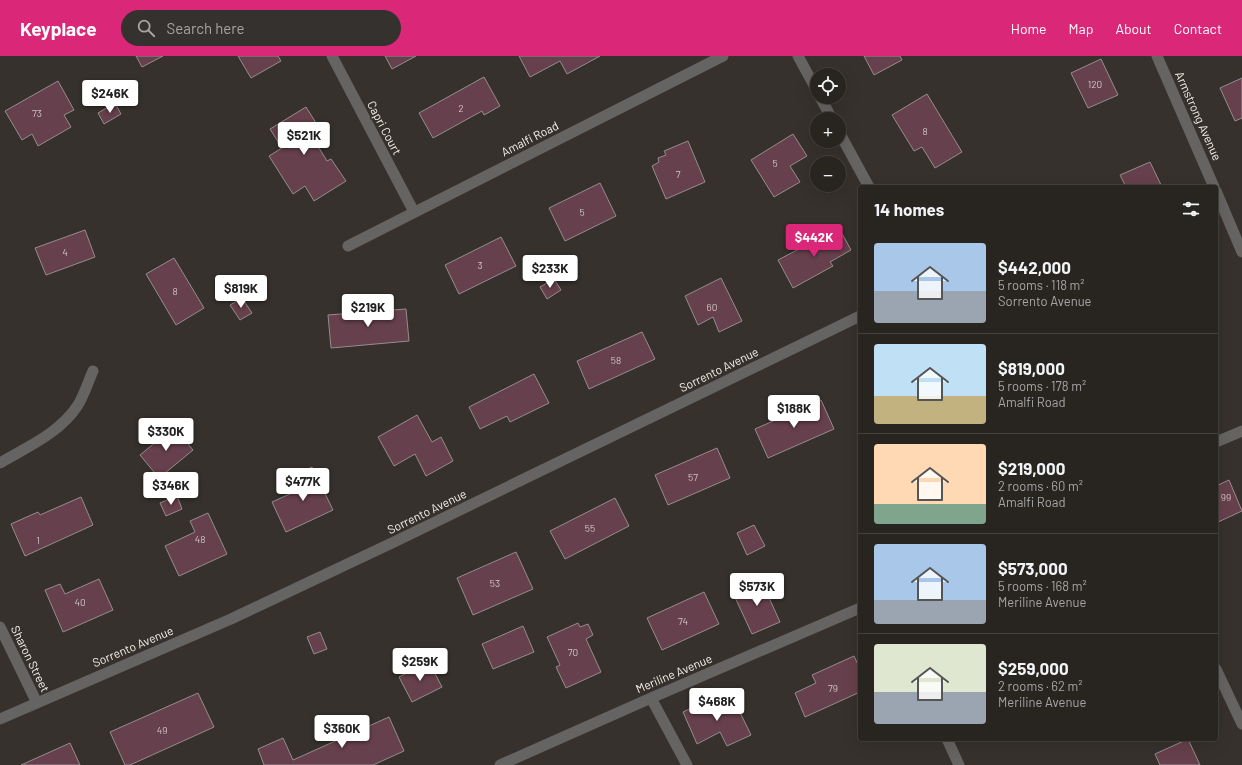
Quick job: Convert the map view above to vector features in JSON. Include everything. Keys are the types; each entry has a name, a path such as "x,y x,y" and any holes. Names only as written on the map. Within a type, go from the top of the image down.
{"street":[{"name":"Capri Court","path":"332,56 414,212"},
{"name":"Amalfi Road","path":"348,246 723,56"},
{"path":"798,56 810,78"},
{"name":"Armstrong Avenue","path":"1157,56 1213,185"},
{"path":"846,145 868,185"},
{"path":"1218,196 1242,252"},
{"name":"Sorrento Avenue","path":"0,719 231,618 380,549 858,317"},
{"path":"0,463 51,432 65,421 78,404 93,371"},
{"path":"1218,441 1242,431"},
{"name":"Meriline Avenue","path":"500,765 858,609"},
{"name":"Sharon Street","path":"0,627 37,703"},
{"path":"1218,673 1242,724"},
{"path":"651,698 687,765"},
{"path":"948,741 959,765"}],"building":[{"path":"136,56 163,56 142,67"},
{"path":"238,56 278,56 281,61 251,78"},
{"path":"385,56 416,56 392,69"},
{"path":"519,56 600,56 567,74 560,61 530,77"},
{"path":"864,56 900,56 902,60 874,75"},
{"path":"1101,59 1118,95 1088,108 1071,73"},
{"path":"484,77 500,106 484,115 482,111 433,138 419,113"},
{"path":"1242,78 1242,118 1235,121 1220,88"},
{"path":"58,81 74,110 64,115 71,127 38,146 32,134 22,140 5,111"},
{"path":"927,94 962,152 935,168 922,147 914,151 892,115"},
{"path":"115,103 121,114 104,124 98,113"},
{"path":"306,107 328,142 319,148 327,161 331,159 346,181 314,201 305,186 293,194 269,156 282,148 270,129"},
{"path":"793,134 807,156 790,166 800,182 774,197 751,160"},
{"path":"688,141 705,182 666,199 652,166 659,162 658,158 666,155 664,151"},
{"path":"1150,162 1161,185 1125,185 1120,175"},
{"path":"600,183 616,216 565,241 549,208"},
{"path":"839,228 851,250 830,262 833,266 793,288 778,260"},
{"path":"85,230 95,257 46,275 35,248"},
{"path":"501,237 516,266 459,294 445,265"},
{"path":"174,258 204,308 176,325 146,274"},
{"path":"721,278 742,321 719,332 713,317 698,325 685,296"},
{"path":"554,279 561,290 547,299 540,287"},
{"path":"242,298 252,313 240,320 230,305"},
{"path":"406,309 409,341 331,348 328,315"},
{"path":"642,332 655,359 589,389 577,361"},
{"path":"534,374 549,403 510,422 507,416 480,429 469,407"},
{"path":"821,400 834,429 768,458 755,429"},
{"path":"417,415 432,442 441,437 453,461 426,476 415,454 394,466 378,437"},
{"path":"174,427 193,450 159,478 140,455"},
{"path":"717,448 730,478 668,505 655,475"},
{"path":"312,467 333,510 286,532 272,502 303,488 297,474"},
{"path":"1229,480 1242,511 1218,522 1218,485"},
{"path":"177,496 182,509 166,516 160,503"},
{"path":"81,497 93,525 25,556 11,524 38,512 40,515"},
{"path":"615,498 629,526 565,559 550,531"},
{"path":"208,513 227,554 179,576 165,546 195,532 190,521"},
{"path":"754,525 765,546 747,555 737,533"},
{"path":"516,552 533,589 473,615 457,578"},
{"path":"99,579 113,610 63,632 45,590 60,584 65,594"},
{"path":"761,580 780,622 752,634 733,593"},
{"path":"704,592 719,624 662,650 647,618"},
{"path":"578,623 580,627 588,624 593,635 586,639 601,672 566,688 556,667 560,665 547,637"},
{"path":"523,626 534,652 493,669 482,644"},
{"path":"320,632 327,649 314,654 307,637"},
{"path":"854,656 858,665 858,693 805,717 795,693 816,683 812,675"},
{"path":"429,662 442,687 412,702 399,677"},
{"path":"198,693 214,727 130,765 125,765 110,732"},
{"path":"714,697 719,707 734,700 751,735 727,746 720,732 697,744 683,712"},
{"path":"389,717 404,751 373,765 264,765 258,749 283,738 293,760"},
{"path":"1184,741 1189,741 1200,765 1160,765 1155,754"},
{"path":"70,743 80,765 21,765"}]}
